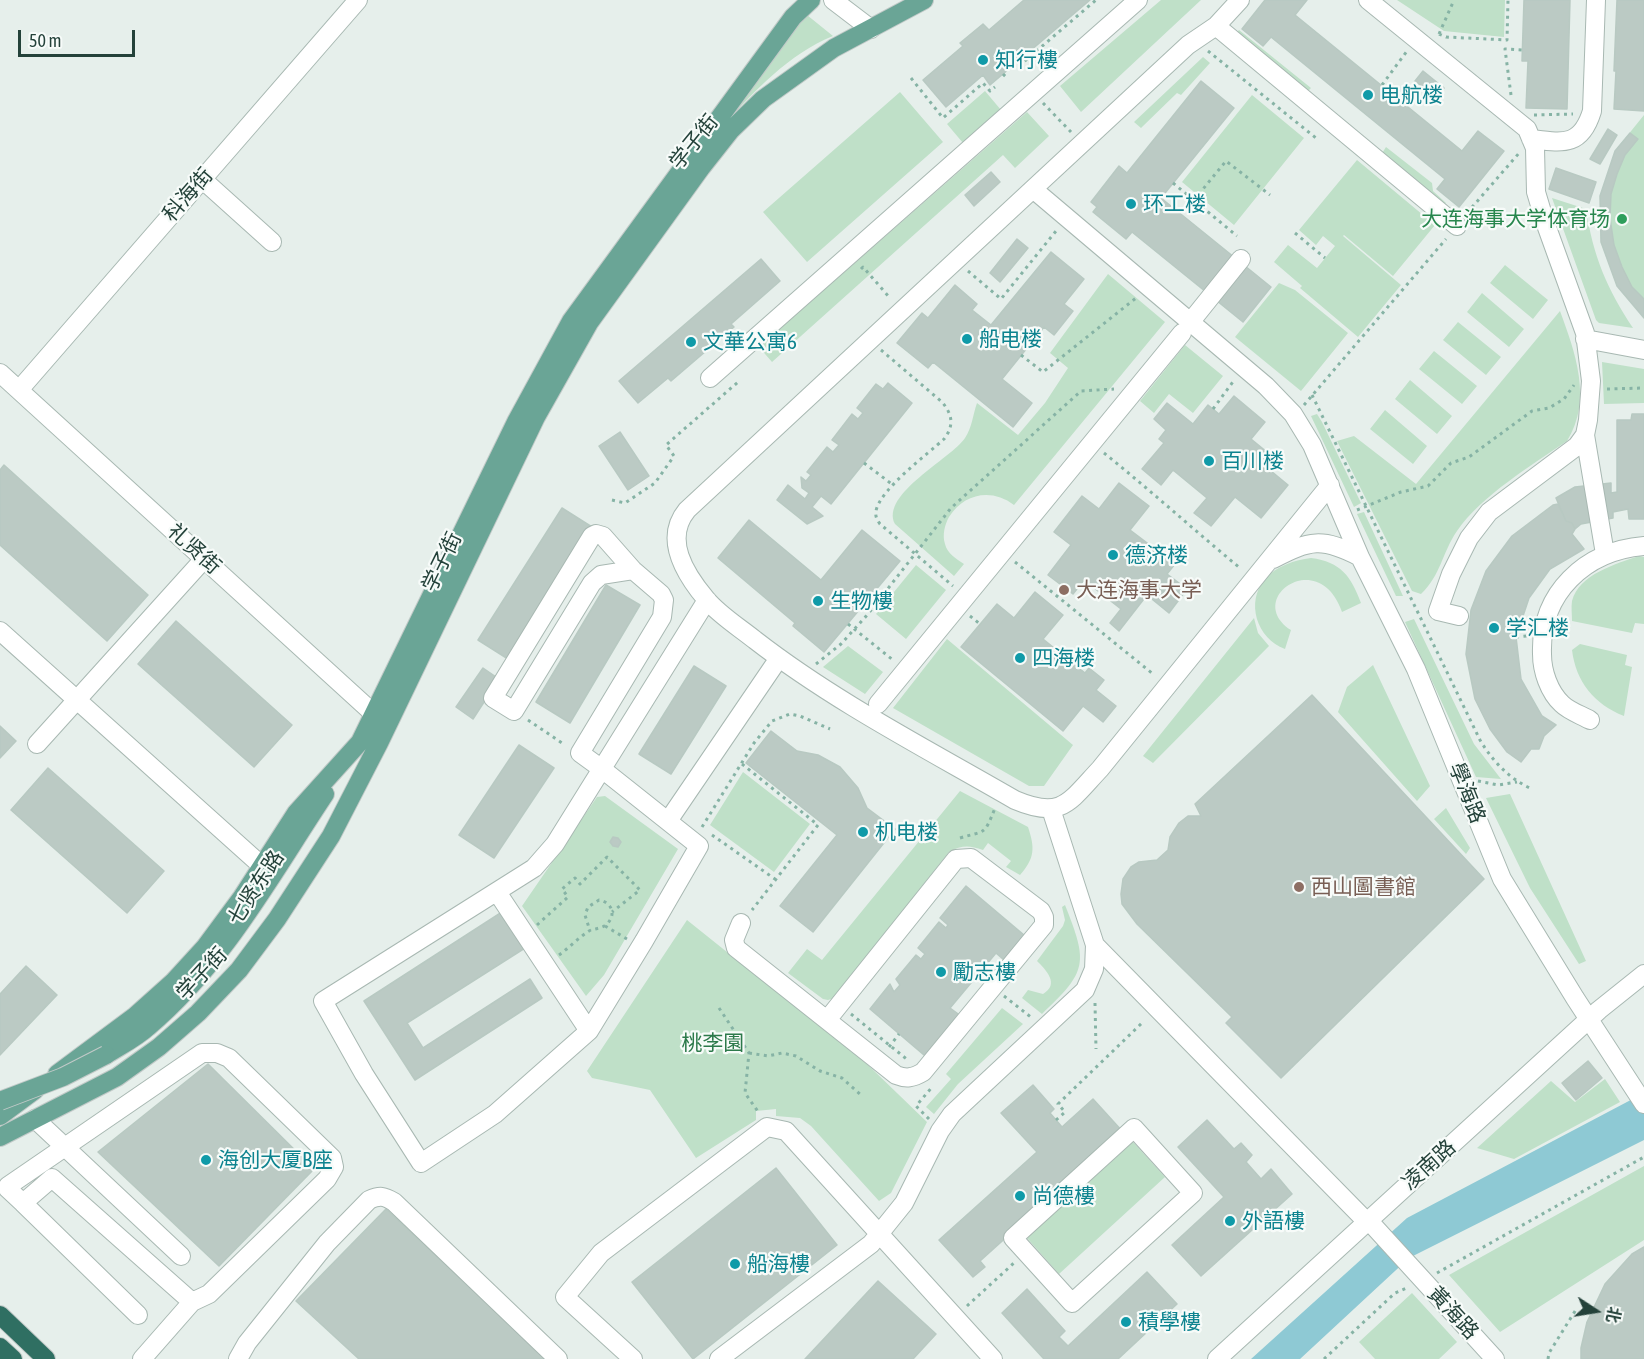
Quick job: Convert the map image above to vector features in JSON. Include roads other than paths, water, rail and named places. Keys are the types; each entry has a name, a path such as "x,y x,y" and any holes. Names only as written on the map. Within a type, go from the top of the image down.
{"highway":[{"path":"0,1315 46,1359"},
{"path":"0,1347 13,1359"}],"main road":[{"name":"学子街","path":"381,720 517,420 571,321 793,17 811,0"},
{"name":"学子街","path":"0,1137 117,1077 159,1047 198,1013 239,970 277,919 331,836 381,720 536,417 589,323 700,168 731,130 763,99 834,48 924,0"},
{"name":"学子街","path":"0,1117 135,1016 173,982 205,947 242,897 296,813 367,748"},
{"name":"七贤东路","path":"0,1117 70,1092 109,1061 183,994 218,955 367,748"},
{"name":"七贤东路","path":"0,1101 109,1061"}],"street":[{"name":"科海街","path":"19,390 358,0"},
{"path":"833,0 871,29"},
{"path":"1239,0 1215,26 1188,45 682,516 676,532 676,543 689,576 707,600 779,658 876,720 1015,800 1035,808 1051,809 1070,801 1100,769 1330,485"},
{"path":"1368,0 1527,129 1535,148 1536,192 1585,339 1591,381 1585,435 1605,554"},
{"path":"1531,139 1569,141 1580,135 1588,124 1592,111 1596,0"},
{"path":"710,378 1131,2"},
{"path":"1215,26 1456,226"},
{"path":"202,179 273,242"},
{"name":"學海路","path":"1032,189 1266,386 1293,414 1312,445 1360,557 1416,669 1502,879 1644,1104"},
{"path":"1196,315 1240,259"},
{"path":"878,704 1182,333"},
{"path":"1585,339 1644,350"},
{"name":"礼贤街","path":"0,373 381,720"},
{"path":"1459,616 1437,611 1451,574 1469,538 1489,512 1578,446 1585,435"},
{"path":"633,570 601,575 592,583 514,711 493,698 591,536 596,534 603,536 633,570 661,594 664,609 662,617 580,753 602,769 699,846 589,1030 495,1114 421,1163 364,1074 323,1001 534,868 548,852 602,769 707,600"},
{"path":"1267,562 1305,544 1322,543 1339,546 1360,557"},
{"path":"1590,720 1562,704 1550,687 1542,664 1541,635 1549,607 1564,585 1584,566 1605,554 1644,546"},
{"path":"37,744 204,559"},
{"path":"0,632 262,866"},
{"path":"668,821 779,658"},
{"path":"719,1359 871,1244 904,1203 951,1114 1085,990 1094,969 1095,945 1051,809"},
{"path":"741,923 734,940 736,948 896,1075 908,1078 923,1072 1044,925 1044,917 1041,911 971,858 956,859 827,1020"},
{"path":"497,892 589,1030"},
{"path":"1095,945 1368,1222"},
{"name":"凌南路","path":"1217,1359 1589,1019 1644,974"},
{"path":"138,1315 8,1189 8,1186 202,1053 217,1053 228,1058 332,1158 334,1167 327,1179 209,1294 192,1302 142,1359"},
{"path":"35,1119 181,1256"},
{"path":"633,1359 566,1297 601,1253 767,1127 786,1131 993,1359"},
{"path":"1134,1128 1193,1193 1072,1303 1026,1252 1013,1238 1134,1128"},
{"path":"23,1203 51,1178 192,1302"},
{"path":"238,1359 247,1343 327,1243 369,1200 377,1196 385,1196 394,1202 558,1359"},
{"name":"黃海路","path":"1368,1222 1495,1359"}],"water":[{"path":"1644,1093 1644,1140 1409,1258 1300,1359 1251,1359 1407,1218"}],"place":[{"name":"知行樓","path":"983,60"},
{"name":"电航楼","path":"1368,95"},
{"name":"环工楼","path":"1131,204"},
{"name":"大连海事大学体育场","path":"1622,219"},
{"name":"船电楼","path":"967,339"},
{"name":"文華公寓6","path":"691,342"},
{"name":"百川楼","path":"1209,461"},
{"name":"德济楼","path":"1113,555"},
{"name":"大连海事大学","path":"1064,590"},
{"name":"生物樓","path":"818,601"},
{"name":"学汇楼","path":"1494,628"},
{"name":"四海楼","path":"1020,658"},
{"name":"机电楼","path":"863,832"},
{"name":"西山圖書館","path":"1299,887"},
{"name":"勵志樓","path":"941,972"},
{"name":"海创大厦B座","path":"206,1160"},
{"name":"尚德樓","path":"1020,1196"},
{"name":"外語樓","path":"1230,1221"},
{"name":"船海樓","path":"735,1264"},
{"name":"積學樓","path":"1126,1322"}],"park label":[{"name":"桃李園","path":"713,1043"}]}
